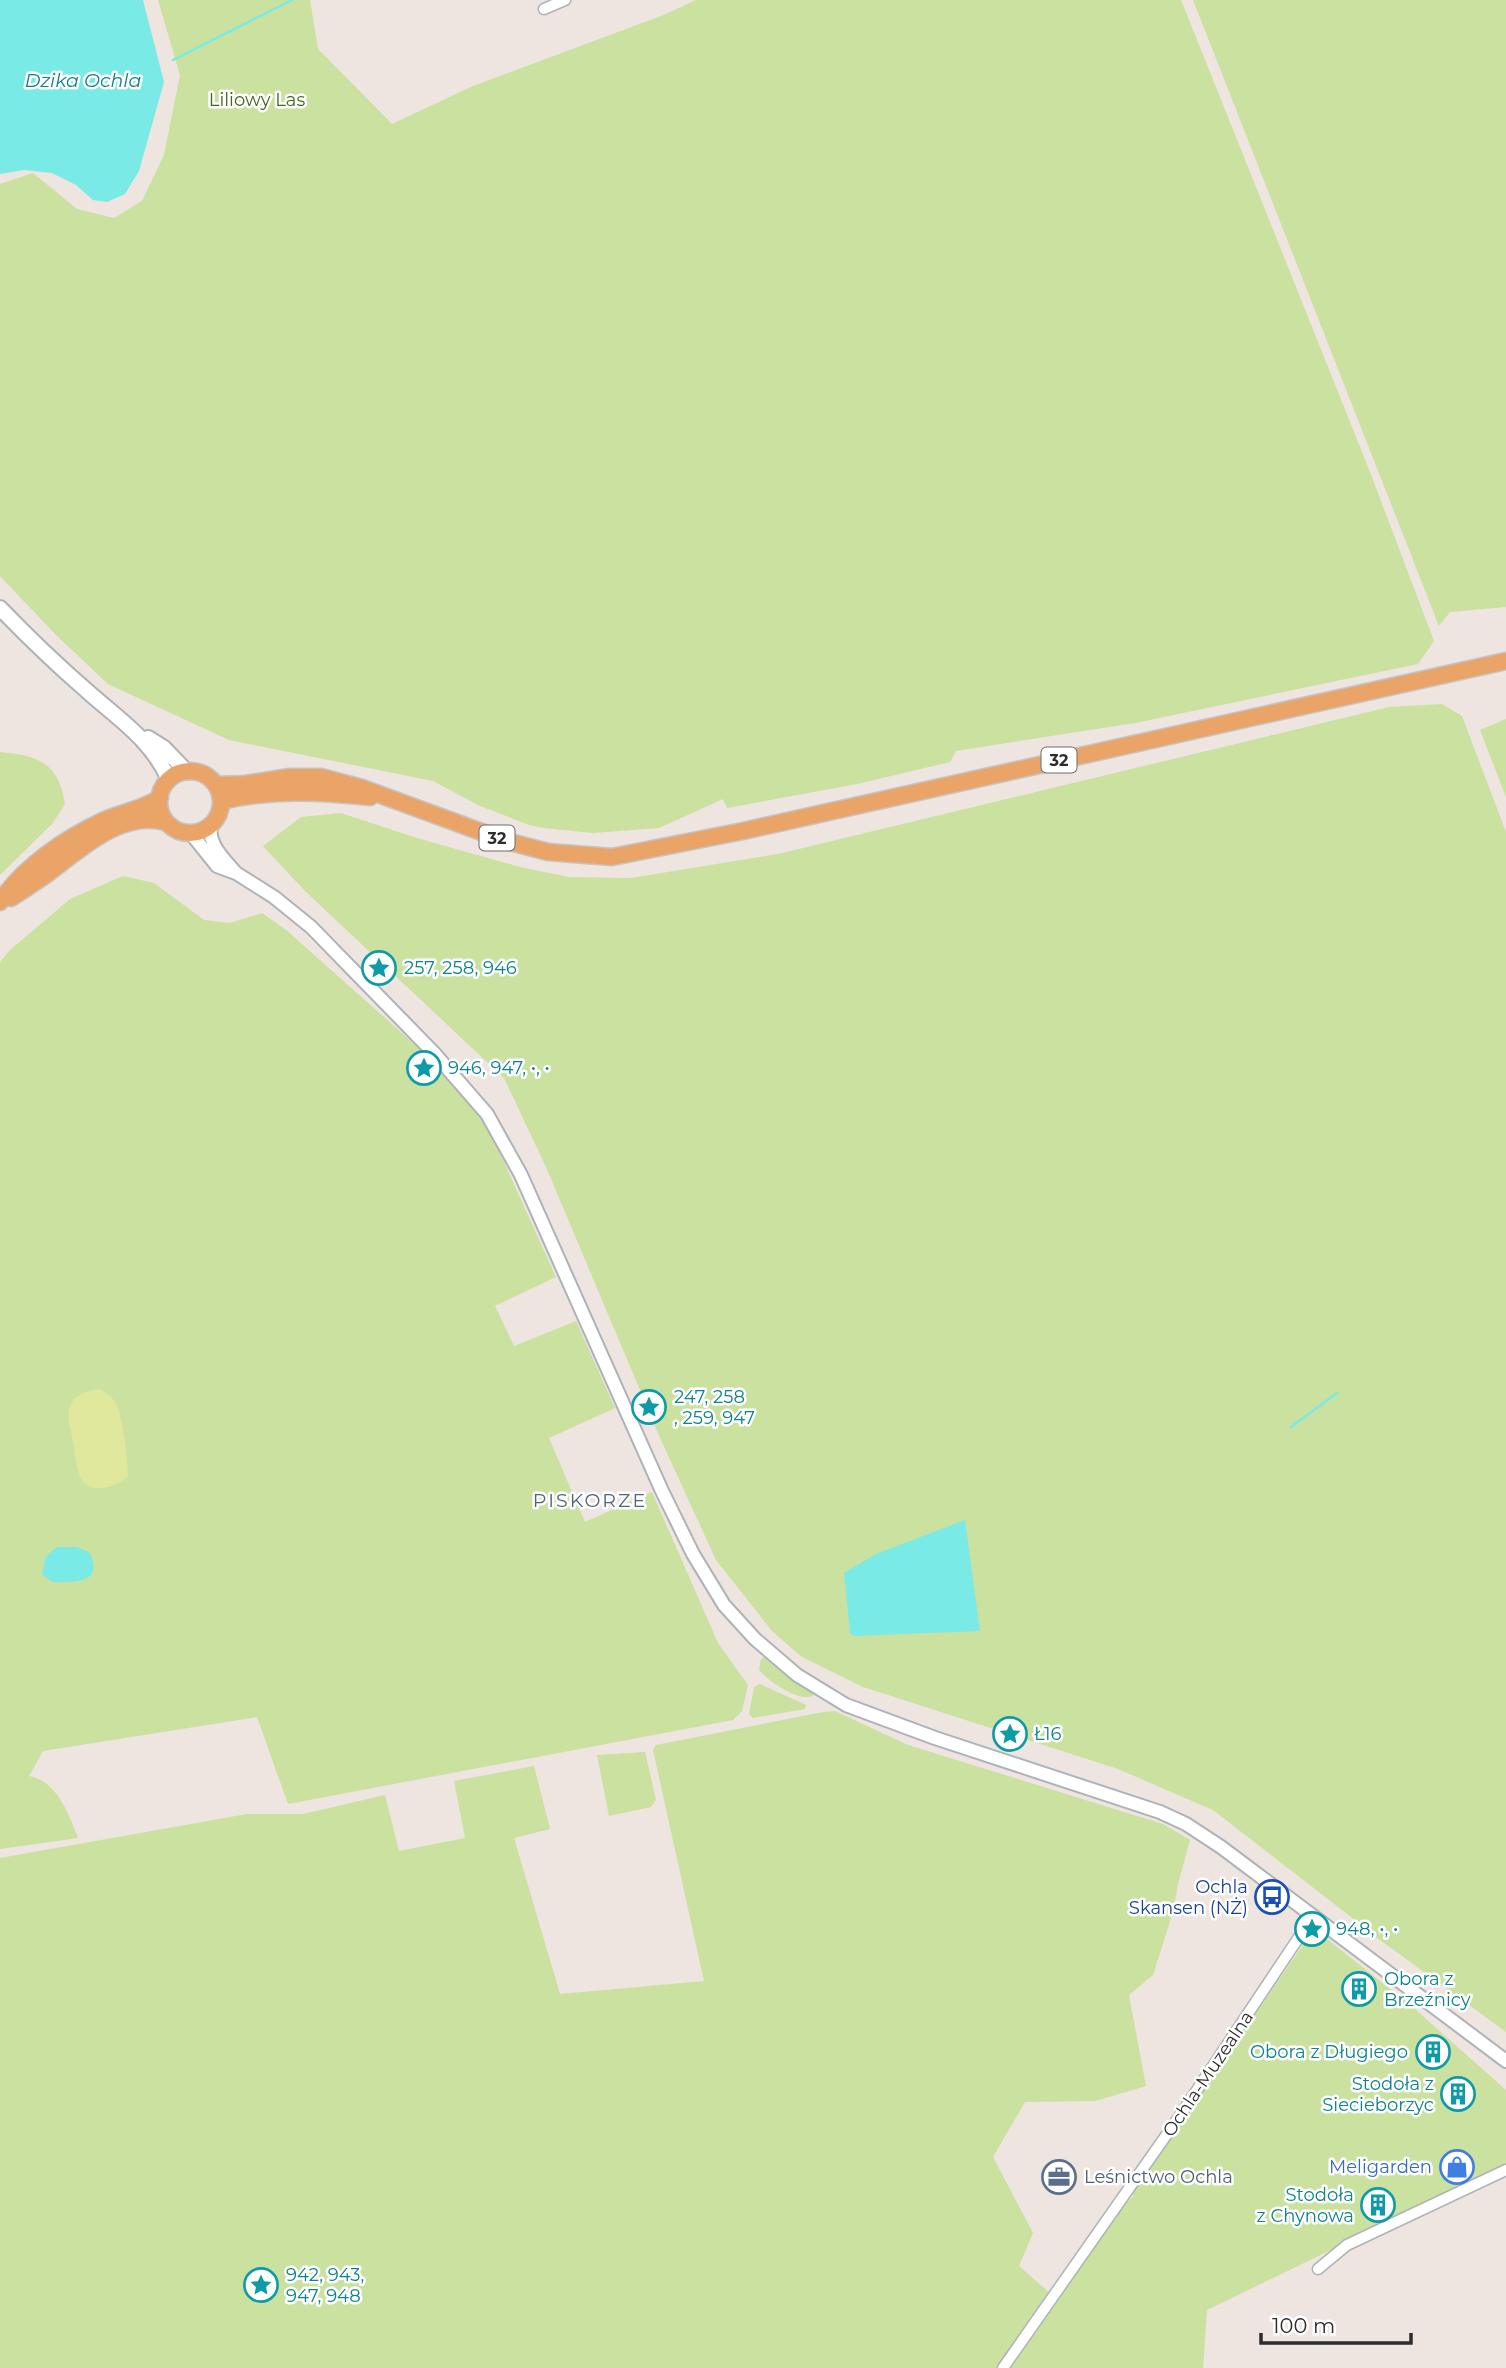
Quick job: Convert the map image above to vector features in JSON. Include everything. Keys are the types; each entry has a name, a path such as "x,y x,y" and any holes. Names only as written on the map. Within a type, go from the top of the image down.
{"main road":[{"path":"0,608 74,680 140,735 164,748 187,772"},
{"name":"32","path":"219,793 241,796 298,791 386,798 506,841 548,852 612,857 743,831 1506,661"},
{"path":"140,735 162,763 169,780"},
{"path":"0,904 50,873 95,838 137,821 153,819 166,822 176,830 187,833 196,833 211,825 220,810 219,793 203,774 187,772 169,780 160,798 166,822"},
{"path":"0,904 9,888 29,869 71,838 160,798"}],"street":[{"path":"544,9 565,0"},
{"path":"211,825 209,833 212,842 236,873"},
{"path":"187,833 193,836 217,866 236,873 274,897 311,926 434,1053 487,1114 521,1175 662,1491 693,1553 724,1605 755,1639 797,1675 846,1705 935,1738 1127,1799 1173,1817 1204,1835 1506,2061"},
{"name":"Ochla-Muzealna","path":"1003,2368 1180,2117 1313,1916"},
{"path":"1318,2269 1347,2245 1506,2170"}],"green space":[{"name":"Liliowy Las","path":"158,0 310,0 318,49 392,124 473,86 661,16 696,0 1181,0 1370,472 1434,641 1418,664 1135,723 956,751 950,762 857,784 727,808 723,799 659,828 593,833 529,825 478,805 433,781 229,740 108,684 56,635 0,576 0,184 33,173 77,209 114,218 142,201 164,155 180,75"},
{"path":"1193,0 1506,0 1506,607 1450,612 1439,626"},
{"path":"1442,704 1462,716 1506,832 1506,2032 1376,1937 1377,1934 1364,1927 1213,1810 1118,1769 863,1687 802,1657 772,1631 716,1560 661,1440 546,1167 504,1078 305,891 263,846 301,817 341,813 520,867 569,877 631,878 778,854 1389,707"},
{"path":"1506,719 1506,797 1480,730"},
{"path":"0,752 26,756 45,764 58,779 65,804 52,824 0,875"},
{"path":"123,876 154,883 204,920 230,923 262,913 285,929 475,1098 556,1277 495,1306 514,1346 576,1321 615,1408 549,1438 585,1522 652,1492 718,1643 748,1685 742,1711 733,1720 288,1804 257,1717 43,1751 29,1776 39,1779 54,1791 66,1809 78,1838 0,1849 0,962 9,951 70,899"},
{"path":"99,1389 111,1397 119,1411 125,1439 128,1476 115,1485 99,1488 91,1487 81,1478 68,1417 69,1408 76,1397"},
{"path":"766,1657 813,1692 813,1696 800,1696 769,1680 759,1670 761,1659"},
{"path":"760,1684 806,1705 805,1709 753,1718 749,1714 754,1687"},
{"path":"835,1711 908,1745 1163,1824 1190,1840 1173,1912 1153,1975 1129,1995 1146,2086 1095,2101 1025,2102 993,2157 1033,2233 1019,2266 1051,2294 1124,2204 1133,2197 1133,2192 1311,1933 1318,1932 1408,2003 1506,2090 1506,2165 1207,2310 1203,2368 0,2368 0,1858 247,1814 303,1814 385,1795 399,1851 465,1838 454,1781 534,1766 550,1829 514,1838 560,1994 704,1981 653,1750 656,1745"},
{"path":"645,1752 656,1800 651,1807 609,1816 597,1755"}],"water":[{"name":"Dzika Ochla","path":"0,0 143,0 164,82 139,171 125,194 107,202 93,200 76,185 52,173 24,170 0,174"},
{"path":"965,1520 980,1631 854,1636 850,1633 844,1573 876,1554"},
{"path":"57,1547 77,1547 90,1553 93,1560 91,1575 82,1580 60,1582 51,1581 42,1574 46,1556"}],"waterway":[{"path":"173,60 292,0"},
{"path":"1291,1427 1337,1393"}],"place":[{"name":"257, 258, 946","path":"379,968"},
{"name":"946, 947, •, •","path":"424,1068"},
{"name":"247, 258 , 259, 947","path":"649,1407"},
{"name":"Ł16","path":"1010,1734"},
{"name":"Ochla Skansen (NŻ)","path":"1272,1897"},
{"name":"948, •, •","path":"1312,1929"},
{"name":"Obora z Brzeźnicy","path":"1359,1989"},
{"name":"Obora z Długiego","path":"1433,2052"},
{"name":"Stodoła z Siecieborzyc","path":"1458,2094"},
{"name":"Meligarden","path":"1457,2167"},
{"name":"Leśnictwo Ochla","path":"1059,2177"},
{"name":"Stodoła z Chynowa","path":"1378,2205"},
{"name":"942, 943, 947, 948","path":"261,2285"}],"district":[{"name":"PISKORZE","path":"590,1500"}]}
